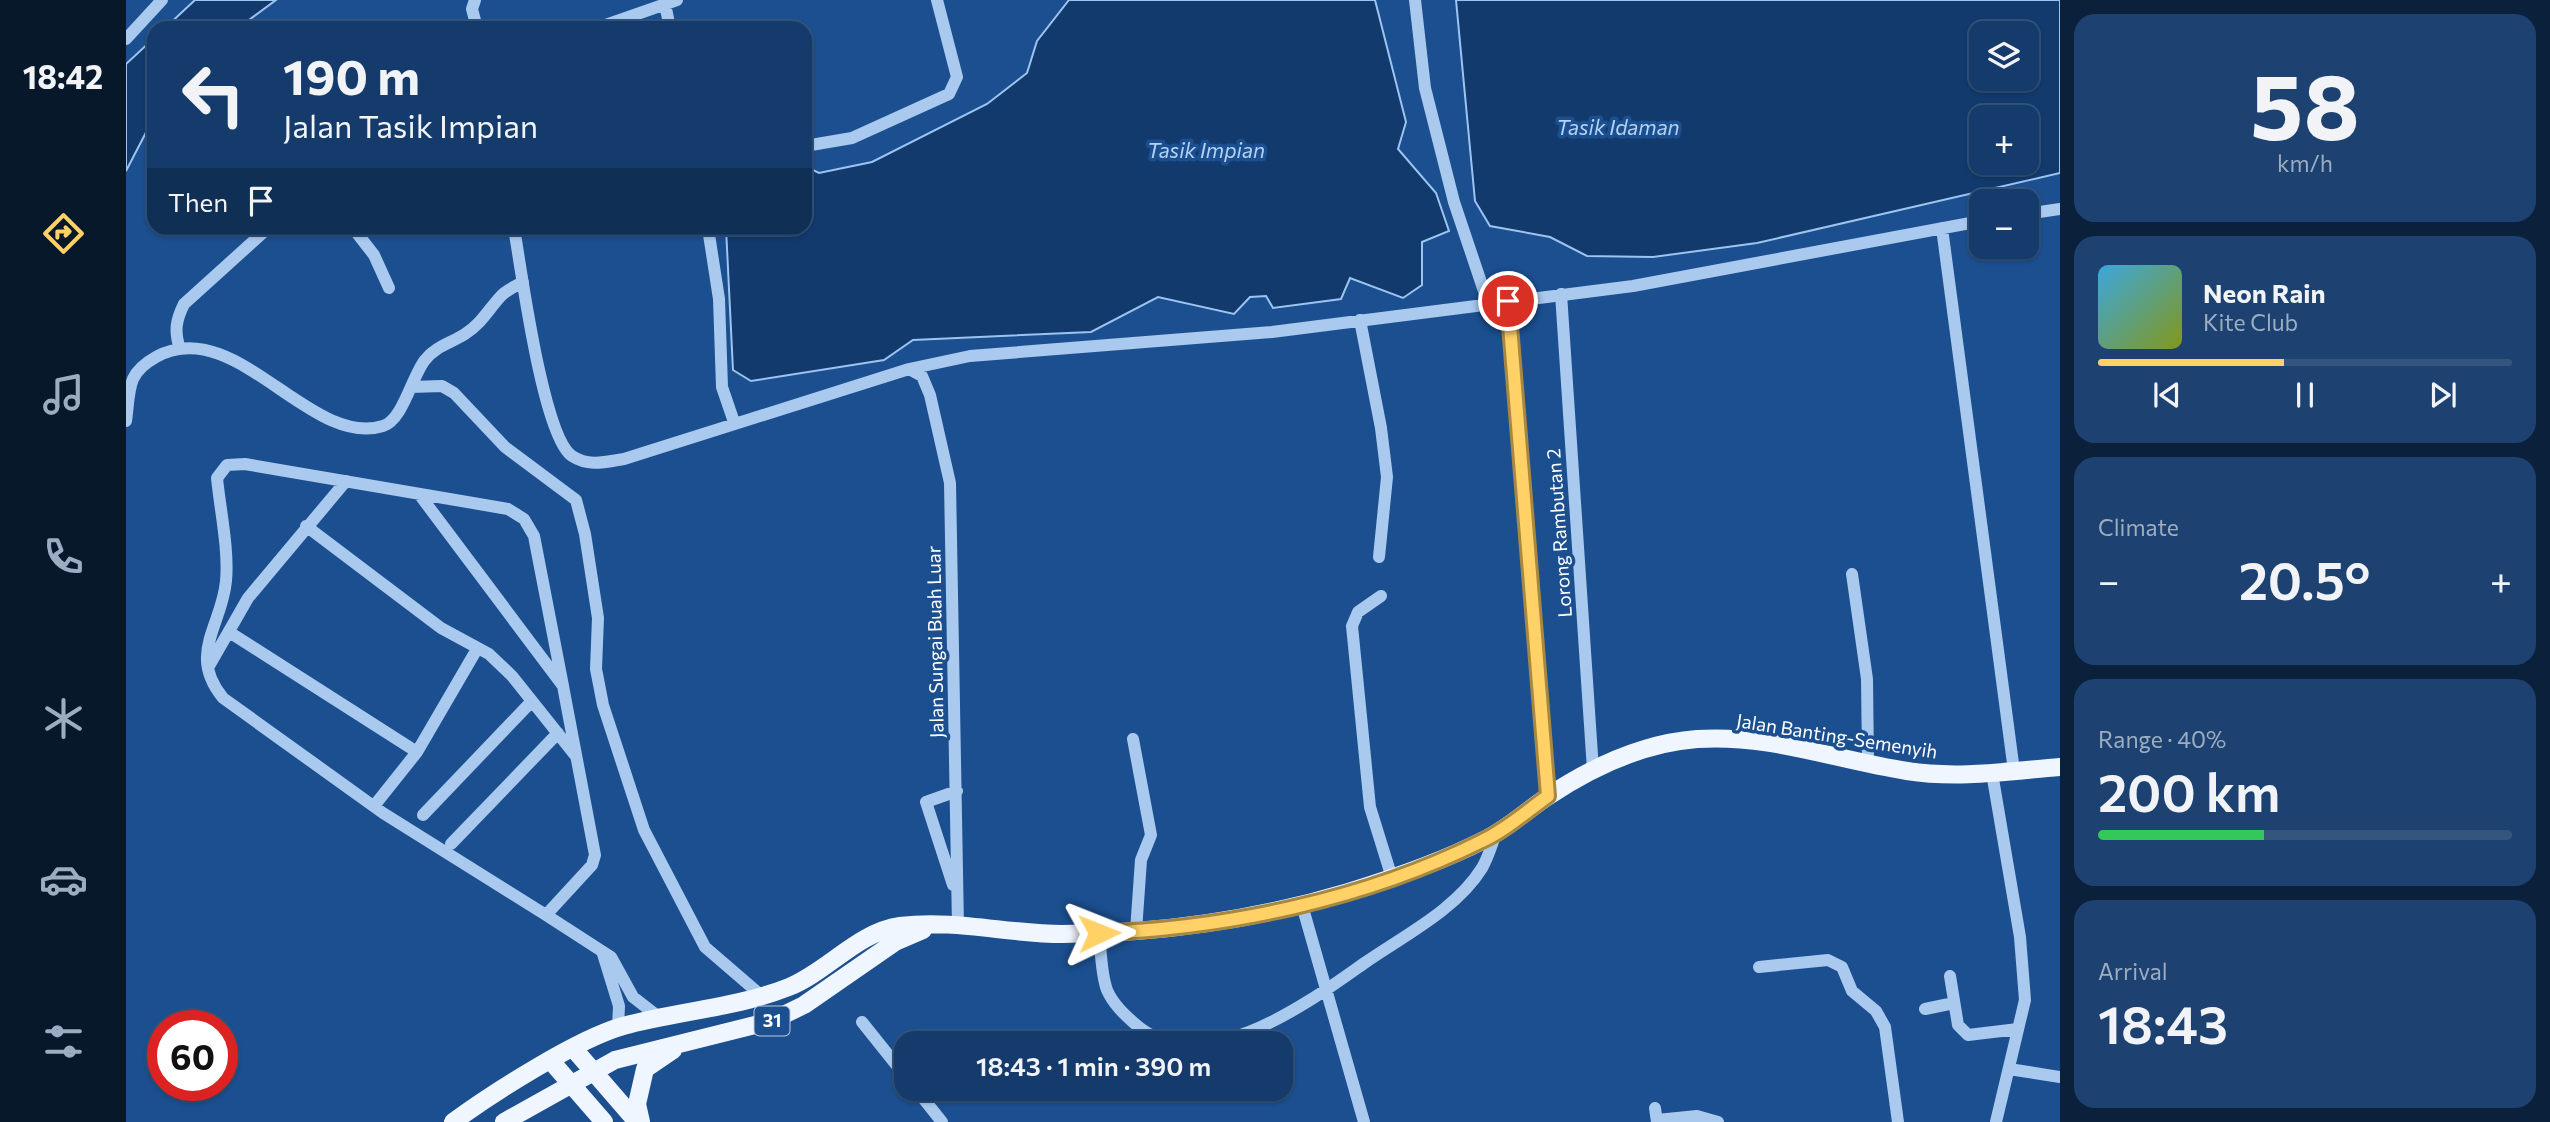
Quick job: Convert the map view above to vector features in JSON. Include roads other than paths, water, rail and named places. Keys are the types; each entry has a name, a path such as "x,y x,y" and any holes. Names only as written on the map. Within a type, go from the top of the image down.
{"main road":[{"name":"Jalan Banting-Semenyih","path":"453,1122 478,1104 573,1048 618,1027 763,998 800,982 866,938 898,926 1059,934 1099,933 1136,931 1302,905 1392,877 1496,833 1548,796 1593,770 1640,749 1695,739 1753,740 1907,771 1953,775 2060,766"},
{"name":"Jalan Banting-Semenyih","path":"505,1122 593,1071 635,1054 771,1021 804,1005 895,942 933,926"},
{"path":"639,1122 637,1104 645,1069 658,1057 689,1042"},
{"path":"573,1048 639,1122"},
{"path":"551,1061 604,1122"}],"street":[{"path":"126,39 162,0"},
{"path":"475,0 472,9 475,21"},
{"path":"812,144 852,138 949,94 957,76 937,0"},
{"path":"1415,0 1425,88 1454,202 1488,303"},
{"path":"617,21 671,2 670,21"},
{"path":"2039,212 2060,209"},
{"path":"515,235 545,400 559,441 571,455 594,464 624,459 733,422 909,369 971,356 1272,332 1633,286 1969,223"},
{"path":"1942,228 2014,771"},
{"path":"180,349 175,334 177,318 184,304 260,235"},
{"path":"358,235 374,255 388,288"},
{"path":"709,235 719,299 722,387 733,422"},
{"path":"126,421 134,379 146,363 180,349 215,354 272,381 333,423 371,430 388,425 424,361 434,351 485,320 502,294 523,282"},
{"name":"Lorong Rambutan 2","path":"1561,294 1593,770"},
{"path":"1508,301 1548,796"},
{"path":"1360,320 1381,428 1387,477 1379,557"},
{"name":"Jalan Sungai Buah Luar","path":"909,369 922,376 930,395 950,484 958,927"},
{"path":"411,387 442,386 454,393 505,447 576,500 585,534 598,618 596,669 603,705 644,830 705,947 763,998"},
{"path":"546,915 592,865 595,855 534,536 524,519 509,509 245,464 227,465 217,478 226,579 212,626 205,672 222,698 374,806 546,915 603,950 611,957 633,997 660,1018"},
{"path":"205,672 248,598 346,481"},
{"path":"419,494 563,686"},
{"path":"306,526 441,628 489,654 512,676 578,758"},
{"path":"1852,574 1867,679 1868,763"},
{"path":"1381,596 1357,612 1352,626 1370,807 1392,877"},
{"path":"229,632 417,752"},
{"path":"374,806 417,752 477,649"},
{"path":"423,815 533,701"},
{"path":"450,844 558,733"},
{"path":"1133,739 1151,835 1141,860 1136,931"},
{"path":"1992,773 2020,937 2025,1000 1996,1122"},
{"path":"957,791 926,802 958,898"},
{"path":"1099,933 1107,990 1119,1010 1143,1032 1171,1042 1196,1043 1246,1035 1286,1016 1326,991 1461,895 1483,867 1496,833"},
{"path":"1302,905 1364,1122"},
{"path":"603,950 619,1006 618,1027"},
{"path":"1759,967 1828,960 1842,967 1852,991 1876,1011 1885,1027 1898,1122"},
{"path":"1950,976 1958,1025 1968,1035 2018,1029"},
{"path":"1925,1009 1954,1003"},
{"path":"862,1022 894,1062"},
{"path":"2009,1069 2060,1077"},
{"path":"925,1101 942,1122"},
{"path":"1657,1117 1697,1116 1718,1122"}],"water":[{"path":"195,0 276,0 248,21 172,21"},
{"name":"Tasik Impian","path":"1069,0 1375,0 1406,122 1398,149 1436,193 1449,231 1422,242 1422,285 1403,298 1350,278 1341,299 1273,308 1266,296 1250,297 1234,314 1158,297 1091,332 913,340 884,360 751,381 733,370 726,235 812,235 812,170 819,173 872,162 987,104 1027,73 1037,41"},
{"name":"Tasik Idaman","path":"1456,0 2060,0 2060,173 1991,189 1969,189 1969,194 1757,243 1653,257 1587,256 1550,237 1490,226 1475,201"},
{"path":"147,44 147,130 126,171 126,64"}]}
